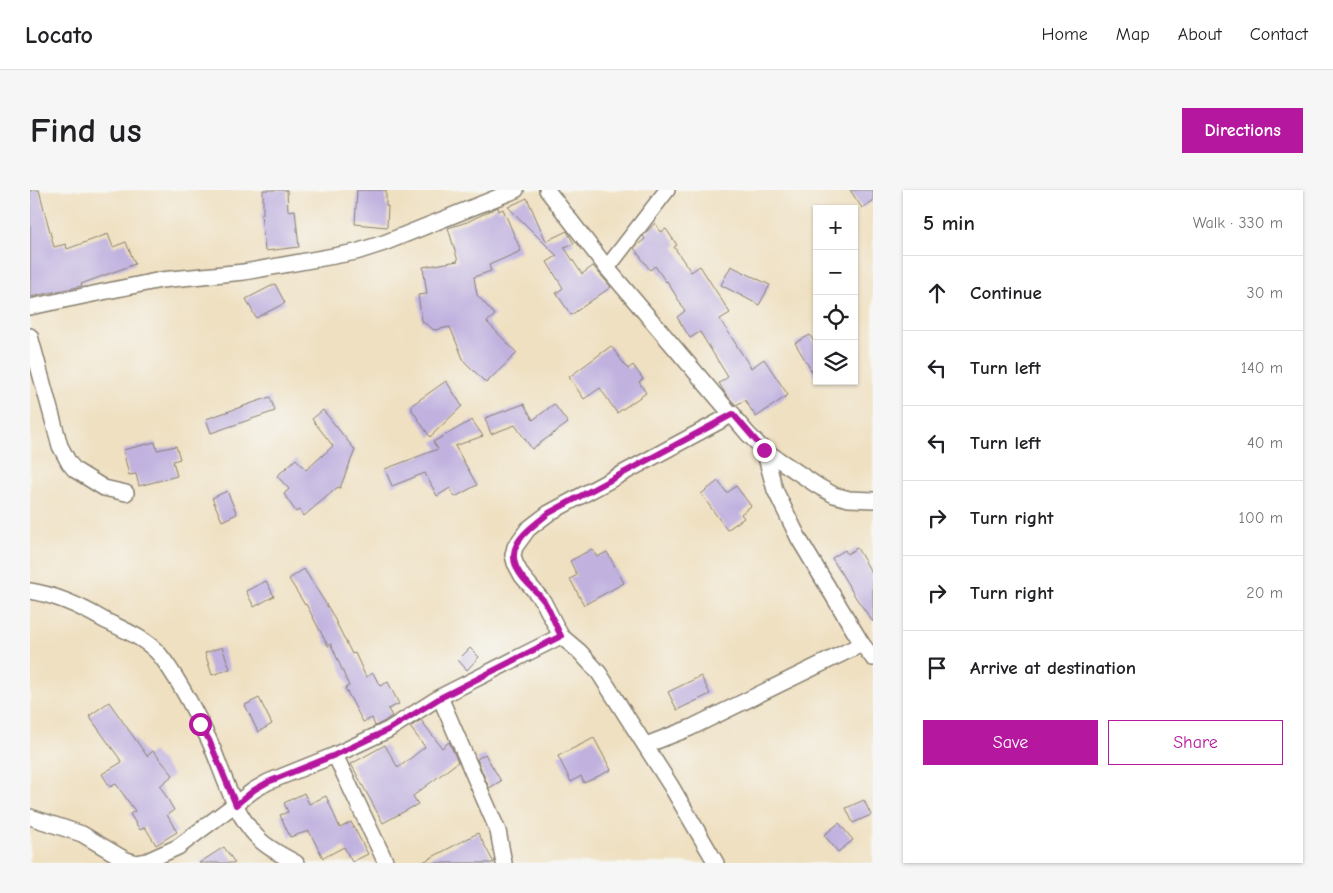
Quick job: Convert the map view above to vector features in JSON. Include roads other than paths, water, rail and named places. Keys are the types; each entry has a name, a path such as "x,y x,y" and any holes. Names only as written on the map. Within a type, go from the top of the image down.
{"street":[{"path":"30,307 162,280 244,272 342,256 384,244 516,190"},
{"path":"547,190 607,268 764,450 834,495 850,499 873,500"},
{"path":"607,268 667,190"},
{"path":"30,336 60,446 68,463 75,470 104,488 126,493"},
{"path":"716,863 672,786 599,673 580,652 561,636 544,601 522,576 513,556 515,547 523,535 549,513 733,414"},
{"path":"764,450 775,490 799,539 862,644 873,658"},
{"path":"30,591 42,593 87,610 141,640 158,653 174,677 209,740 236,805 258,839 296,863"},
{"path":"161,863 178,847 254,790 268,782 335,755 388,730 440,698 561,636"},
{"path":"646,746 690,728 862,644"},
{"path":"440,698 498,831 504,863"},
{"path":"335,755 386,863"},
{"path":"30,817 82,834 124,859 136,862 147,861 178,847"}]}
